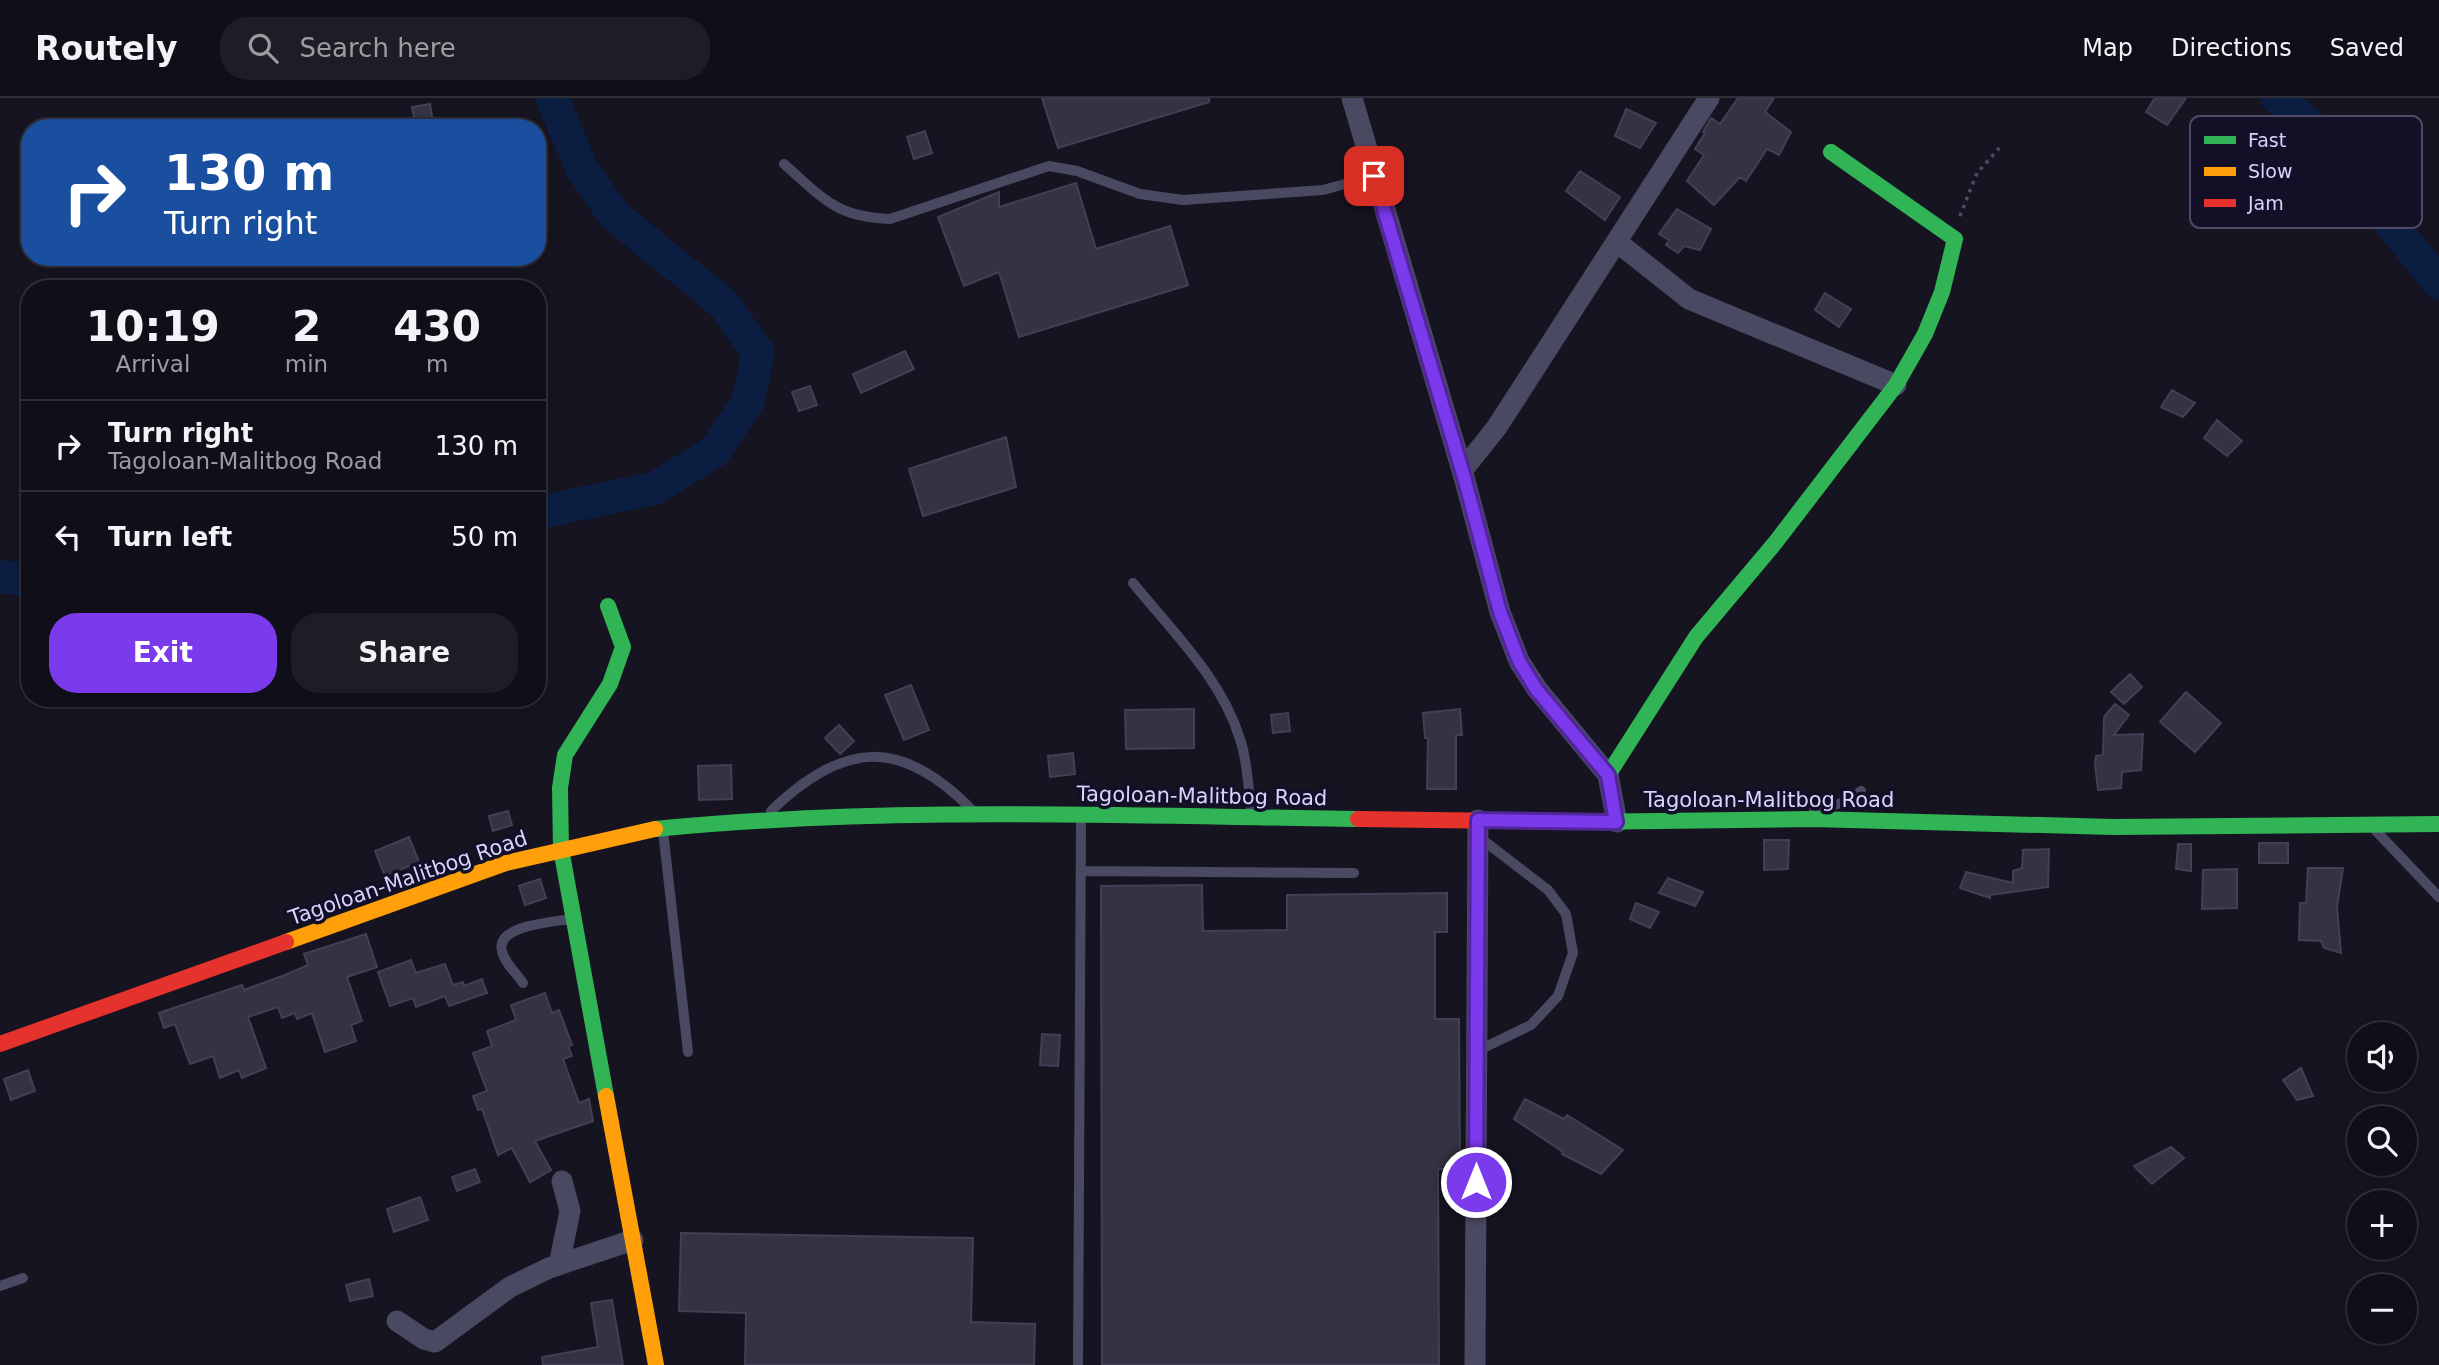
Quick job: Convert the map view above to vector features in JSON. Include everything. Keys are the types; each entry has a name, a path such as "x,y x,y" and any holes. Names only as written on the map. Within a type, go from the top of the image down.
{"main road":[{"path":"1608,775 1696,637 1896,385 1925,334 1942,292 1955,239 1831,152"},
{"path":"608,606 623,647 620,663 610,684 565,755 560,788 561,849 656,1365"},
{"name":"Tagoloan-Malitbog Road","path":"0,1044 506,863 663,828 764,818 1252,817 1478,828 1616,822 1812,819 2114,827 2439,824"}],"street":[{"path":"1352,98 1462,471 1500,612 1519,661 1536,689 1608,775 1616,822"},
{"path":"1462,471 1497,427 1709,98"},
{"path":"1617,242 1689,299 1896,385"},
{"path":"1475,1365 1478,828"},
{"path":"559,1265 570,1211 562,1181"},
{"path":"397,1321 424,1339 435,1342 510,1287 559,1265 633,1240"}],"lane":[{"path":"784,164 837,210 865,218 890,219 1049,166 1077,171 1140,194 1183,201 1323,190 1374,176"},
{"path":"1133,583 1203,667 1226,701 1241,741 1252,817"},
{"path":"764,818 792,791 823,769 859,756 895,759 927,771 948,786 978,816"},
{"path":"1812,819 1814,810 1849,801 1861,791"},
{"path":"1078,1365 1081,816"},
{"path":"2370,824 2439,897"},
{"path":"663,828 688,1052"},
{"path":"1477,1051 1531,1025 1558,996 1573,953 1566,914 1548,890 1478,828"},
{"path":"1081,871 1354,873"},
{"path":"523,983 502,953 503,939 510,931 573,918"},
{"path":"0,1286 23,1278"}],"path":[{"path":"1955,239 1962,207 1977,173 2002,145"}],"building":[{"path":"1042,98 1209,98 1209,102 1058,148"},
{"path":"1738,98 1774,98 1765,112 1791,132 1779,155 1767,149 1746,181 1740,177 1714,205 1687,181 1704,155 1695,149 1711,118 1720,124"},
{"path":"2155,98 2186,98 2167,125 2146,112"},
{"path":"430,104 432,119 414,119 412,107"},
{"path":"1626,109 1656,123 1640,148 1615,136"},
{"path":"925,131 932,153 914,159 907,137"},
{"path":"1580,171 1620,197 1605,220 1566,191"},
{"path":"1076,183 1096,249 1170,226 1188,285 1019,337 999,272 964,286 938,217 999,192 999,207"},
{"path":"1677,209 1711,229 1700,250 1684,246 1678,253 1666,245 1669,240 1659,234"},
{"path":"1825,293 1851,309 1839,327 1815,310"},
{"path":"905,351 914,369 861,393 853,374"},
{"path":"810,386 817,405 799,411 792,392"},
{"path":"2172,390 2195,403 2183,417 2161,407"},
{"path":"2217,420 2242,441 2227,456 2204,438"},
{"path":"1006,437 1016,487 923,516 909,469"},
{"path":"2130,674 2142,687 2124,704 2111,692"},
{"path":"911,685 929,730 904,740 885,695"},
{"path":"2186,692 2221,723 2195,752 2160,722"},
{"path":"2115,704 2129,715 2114,735 2143,734 2141,770 2122,772 2121,788 2098,790 2096,756 2103,755 2104,717"},
{"path":"1194,709 1194,748 1126,749 1125,710"},
{"path":"1460,709 1462,735 1456,735 1456,789 1427,789 1428,738 1425,738 1423,713"},
{"path":"1288,713 1290,731 1273,733 1271,715"},
{"path":"839,725 854,741 840,754 825,738"},
{"path":"1073,753 1075,774 1050,777 1048,756"},
{"path":"731,765 732,799 699,800 698,766"},
{"path":"508,811 512,825 493,831 489,816"},
{"path":"409,837 419,862 385,876 375,851"},
{"path":"1764,840 1789,840 1788,869 1764,870"},
{"path":"2259,843 2288,843 2288,863 2259,863"},
{"path":"2178,844 2191,844 2191,871 2176,869"},
{"path":"2049,849 2048,887 1990,895 1990,898 1960,888 1966,872 2013,883 2013,871 2022,868 2023,850"},
{"path":"2308,868 2343,868 2337,907 2341,953 2324,948 2321,941 2299,940 2300,903 2306,903"},
{"path":"2237,869 2237,908 2202,909 2203,870"},
{"path":"1668,878 1703,892 1695,906 1659,893"},
{"path":"540,879 546,898 525,905 519,886"},
{"path":"1202,885 1203,931 1287,930 1287,895 1447,893 1447,932 1435,932 1435,1019 1459,1019 1460,1169 1438,1169 1439,1365 1102,1365 1101,886"},
{"path":"1636,903 1659,912 1650,928 1630,919"},
{"path":"366,934 377,967 347,977 362,1021 351,1025 356,1041 325,1052 312,1013 297,1019 295,1013 282,1018 278,1007 248,1017 266,1068 242,1078 239,1070 220,1078 213,1056 190,1064 175,1024 164,1028 159,1013 242,985 244,990 285,975 308,965 304,954"},
{"path":"411,960 416,973 445,964 453,985 463,982 464,986 482,979 487,993 449,1006 445,996 416,1007 413,998 390,1006 378,972"},
{"path":"545,993 552,1013 559,1010 572,1045 568,1046 572,1056 563,1059 579,1103 589,1099 593,1121 535,1141 551,1170 530,1182 512,1148 498,1155 482,1109 478,1110 473,1096 487,1091 473,1053 492,1046 487,1031 516,1020 511,1005"},
{"path":"1042,1034 1060,1035 1058,1066 1040,1065"},
{"path":"2301,1068 2313,1096 2297,1100 2283,1080"},
{"path":"28,1070 35,1091 11,1100 4,1079"},
{"path":"1525,1099 1564,1119 1567,1115 1623,1150 1601,1174 1562,1154 1563,1152 1514,1119"},
{"path":"2171,1147 2184,1158 2152,1184 2134,1166"},
{"path":"475,1169 480,1182 457,1191 452,1177"},
{"path":"420,1197 428,1220 394,1232 387,1209"},
{"path":"681,1233 973,1238 971,1322 1035,1324 1034,1365 745,1365 746,1313 679,1311"},
{"path":"369,1279 373,1296 350,1301 346,1285"},
{"path":"612,1300 623,1365 543,1365 542,1357 598,1347 591,1303"}],"waterway":[{"path":"546,511 655,488 715,451 748,402 758,353 724,304 615,216 582,169 552,98"},
{"path":"2277,98 2299,116"},
{"path":"2394,228 2439,283"},
{"path":"0,576 21,580"}],"traffic: fast":[{"path":"1608,775 1696,637 1775,543 1896,385 1925,334 1942,292 1955,239 1831,152"},
{"path":"606,1096 561,849 560,788 565,755 610,684 623,647 608,606"},
{"path":"655,829 830,817 918,815 1358,819"},
{"path":"1578,822 1812,819 2114,827 2439,824"}],"traffic: slow":[{"path":"286,942 506,863 655,829"},
{"path":"606,1096 656,1365"}],"traffic: jam":[{"path":"1358,819 1578,822"},
{"path":"0,1044 286,942"}],"route":[{"path":"1374,176 1464,477 1500,612 1519,661 1536,689 1608,775 1616,822 1478,820 1476,1182"}]}
